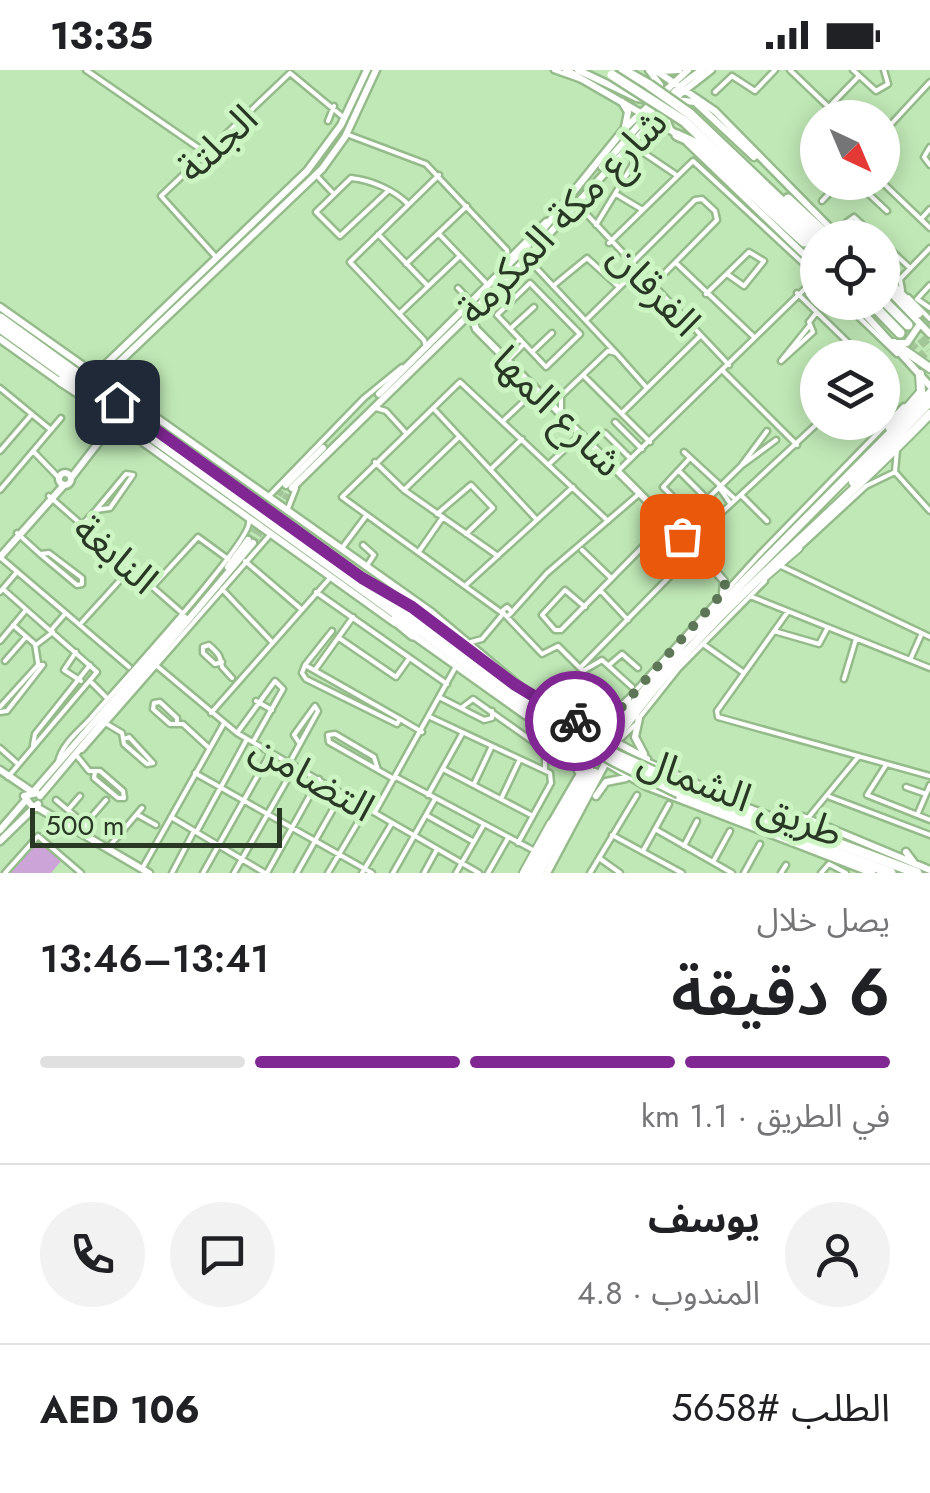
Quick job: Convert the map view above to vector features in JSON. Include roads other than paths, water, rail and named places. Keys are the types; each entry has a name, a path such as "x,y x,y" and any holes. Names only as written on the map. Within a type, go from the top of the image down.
{"highway":[{"path":"599,70 687,118 800,231"},
{"path":"623,70 687,118 802,220"},
{"path":"671,130 697,144 800,239"},
{"path":"773,192 817,220"},
{"path":"900,297 919,319"},
{"path":"900,317 908,325"},
{"path":"0,318 362,578 413,635"},
{"path":"884,320 897,338"},
{"path":"0,328 161,446"},
{"path":"61,381 412,607 500,672"},
{"name":"طريق الشمال","path":"362,578 602,755 848,852 891,873"},
{"path":"782,840 848,852"},
{"name":"طريق الشمال","path":"848,852 924,868"}],"main road":[{"path":"90,372 104,366 307,171 344,119 367,70"},
{"path":"112,387 110,372 316,176 345,138 376,70"},
{"path":"566,70 671,130 800,254"},
{"path":"578,70 624,92 664,100 691,100 764,162"},
{"path":"624,92 647,90 652,70"},
{"path":"652,70 680,70"},
{"path":"652,70 681,87 729,125"},
{"path":"652,70 671,130"},
{"name":"شارع مكة المكرمة","path":"288,487 415,362 471,314 521,252 571,211 620,154 647,113 681,87 688,70"},
{"name":"شارع مكة المكرمة","path":"415,362 428,342 561,208 625,128 681,87 712,70"},
{"path":"701,74 701,94 823,220"},
{"path":"614,94 628,112 625,128"},
{"path":"671,130 670,114 678,103 691,100"},
{"path":"594,182 615,149 647,113"},
{"path":"620,154 651,128 671,130"},
{"path":"737,192 741,202"},
{"path":"771,233 782,235"},
{"path":"900,301 930,334"},
{"path":"135,348 133,343 167,305"},
{"path":"0,308 343,550 362,578 471,642 500,672 598,739 598,746 591,750 562,738"},
{"name":"شارع المها","path":"471,314 476,328 724,581"},
{"path":"873,322 907,343 919,319"},
{"path":"873,322 876,335"},
{"name":"شارع المها","path":"460,325 476,328"},
{"path":"897,338 927,365"},
{"path":"897,338 930,389 900,422"},
{"path":"0,339 327,577 562,738 614,768 615,758 624,751"},
{"path":"900,420 922,390 920,374"},
{"path":"852,487 857,475 930,402"},
{"path":"751,591 852,487 929,416"},
{"path":"102,440 110,418"},
{"path":"0,555 64,478 122,426"},
{"path":"547,873 605,764 605,751 684,642 884,440"},
{"path":"755,562 825,499"},
{"path":"32,798 135,684 250,543"},
{"path":"0,844 4,831 111,698 250,543"},
{"path":"617,735 680,657 798,548"},
{"path":"724,593 724,581 736,580"},
{"path":"158,665 176,635"},
{"path":"111,698 127,670"},
{"path":"135,684 148,676"},
{"path":"571,720 599,725 628,700"},
{"path":"639,718 636,737 650,762"},
{"path":"571,720 602,735 617,735 650,762"},
{"name":"طريق الشمال","path":"602,735 614,768 634,779 872,873"},
{"path":"562,738 577,758 575,782"},
{"path":"585,753 605,751"},
{"name":"طريق الشمال","path":"594,758 605,751 624,751 779,817 807,818 924,868"},
{"path":"525,873 575,782 594,758"},
{"path":"0,770 46,810 145,871"},
{"path":"525,873 592,771 540,873"},
{"path":"575,825 606,782 634,779"},
{"path":"779,817 842,842"},
{"path":"525,873 533,850 551,824"},
{"path":"824,827 848,852"},
{"path":"906,852 924,868"}],"street":[{"path":"86,70 206,153"},
{"path":"554,70 579,82 591,82"},
{"path":"714,92 732,76 755,91 775,70"},
{"path":"790,70 822,100"},
{"path":"853,70 880,90 888,84 884,70"},
{"path":"290,71 344,119"},
{"name":"الجلتة","path":"216,258 161,199 290,71"},
{"path":"835,100 859,76"},
{"path":"900,114 930,82"},
{"path":"336,108 349,110"},
{"path":"328,120 336,108"},
{"path":"353,122 357,134"},
{"path":"345,138 357,134 408,154 439,176 506,250 504,269"},
{"path":"930,147 924,157 930,165"},
{"path":"595,226 641,150 675,174"},
{"path":"609,243 688,162 696,163 800,257"},
{"path":"316,176 332,192"},
{"path":"428,342 350,263 439,176"},
{"path":"388,191 340,236 316,212 332,192 351,178 388,191 408,204"},
{"path":"616,194 641,209"},
{"path":"631,264 702,199 715,212 717,220 652,285"},
{"path":"875,200 887,211"},
{"path":"900,200 930,228"},
{"name":"الفرقان","path":"577,204 609,243 729,365"},
{"path":"406,264 467,206"},
{"path":"920,219 930,209"},
{"name":"الفرقان","path":"571,211 582,213"},
{"path":"378,234 428,286"},
{"path":"438,234 488,284"},
{"path":"930,248 902,277 900,288 930,319"},
{"path":"506,250 521,252 647,388"},
{"path":"508,259 521,252"},
{"path":"706,294 750,252 764,261 744,286 727,274"},
{"path":"399,314 460,256"},
{"path":"553,286 587,258 620,288"},
{"path":"900,259 910,268"},
{"path":"676,263 754,337"},
{"path":"586,320 638,270"},
{"path":"529,282 579,331 578,338 546,367 510,329 497,313 529,282"},
{"path":"930,285 918,299 930,308"},
{"path":"458,288 471,302"},
{"path":"618,471 729,365 800,289"},
{"path":"797,292 800,295"},
{"path":"510,329 534,306"},
{"path":"810,325 813,332 782,361 781,356 813,320"},
{"path":"825,320 846,340"},
{"path":"602,735 628,700 724,593 918,387 914,372 861,320"},
{"path":"532,352 552,333"},
{"path":"622,413 700,336"},
{"path":"505,358 522,341"},
{"path":"563,418 562,396 608,351 616,353"},
{"name":"شارع مكة المكرمة","path":"261,495 288,487 385,398 415,362"},
{"path":"723,371 797,444"},
{"path":"583,375 650,442"},
{"path":"608,520 463,382 342,496 507,612 542,654 556,646 586,670 600,660 632,687"},
{"path":"0,388 51,430"},
{"path":"504,420 536,390"},
{"path":"385,398 386,411"},
{"path":"374,408 386,411 406,433"},
{"path":"433,408 538,520"},
{"path":"1,447 32,414"},
{"path":"0,490 61,418"},
{"path":"615,422 642,449"},
{"path":"741,466 767,431"},
{"path":"605,433 631,459"},
{"path":"548,464 580,435"},
{"path":"404,490 460,436"},
{"path":"491,469 522,438"},
{"path":"759,440 767,448"},
{"path":"690,458 663,488 688,514 776,440"},
{"path":"689,543 801,440"},
{"path":"893,474 898,444"},
{"path":"33,451 64,478"},
{"path":"684,452 733,501"},
{"path":"376,462 404,490 498,556"},
{"path":"678,471 708,500"},
{"path":"82,525 126,474 134,475 110,508 96,510"},
{"path":"893,474 930,512"},
{"path":"617,735 639,718 751,591 866,486 893,474"},
{"path":"419,552 440,516 471,484 493,508 466,534"},
{"path":"288,487 286,508 294,518"},
{"path":"467,584 573,487"},
{"path":"471,642 482,639 640,493"},
{"path":"742,496 767,521"},
{"name":"النابغة","path":"50,497 182,612"},
{"path":"53,777 106,724 245,561 250,529 243,514"},
{"path":"343,550 366,516"},
{"path":"584,607 565,590 542,616 559,631 584,607 668,521"},
{"path":"18,534 40,554 76,585 82,584 82,578 54,554 40,554"},
{"path":"0,555 127,670 228,559 250,543 274,535"},
{"path":"580,668 674,572 682,536"},
{"path":"153,587 198,537 228,559"},
{"path":"362,578 374,556 363,545"},
{"path":"582,550 611,579"},
{"path":"245,561 301,609"},
{"path":"780,566 930,637"},
{"path":"82,622 131,568"},
{"path":"17,572 2,590 96,670 92,682 36,741"},
{"path":"211,714 327,577"},
{"path":"222,589 272,642"},
{"path":"600,590 628,620"},
{"path":"751,591 787,613 930,668"},
{"path":"316,592 448,685"},
{"path":"0,641 27,610"},
{"path":"787,613 717,711 720,720 930,776"},
{"path":"13,626 35,644 42,644 65,614"},
{"path":"316,670 354,617"},
{"path":"774,631 819,644 827,628"},
{"path":"332,631 302,672 306,678 393,726 400,719"},
{"path":"910,660 922,633"},
{"path":"5,661 26,637"},
{"path":"708,637 711,648"},
{"path":"339,638 396,677 409,658"},
{"path":"844,680 856,639"},
{"path":"0,710 7,712 44,670 34,656 35,644"},
{"path":"702,644 744,673"},
{"path":"232,678 220,655 205,645 202,653 232,678 238,682"},
{"path":"76,652 64,670 81,681"},
{"path":"609,666 622,654 638,668"},
{"path":"89,662 92,682 111,698"},
{"path":"215,664 222,662"},
{"name":"التضامن","path":"158,665 237,733 479,873"},
{"path":"306,665 422,732"},
{"path":"375,812 454,677 456,666"},
{"path":"8,777 90,672"},
{"path":"454,677 466,674"},
{"path":"172,873 220,788 272,710 282,685 271,682 237,733"},
{"path":"441,698 486,721 492,711"},
{"path":"461,708 473,699 546,750 545,770"},
{"path":"256,701 272,710"},
{"path":"177,721 170,724 153,704 160,702 210,747"},
{"path":"234,873 268,814 318,711 315,706 294,735 300,744"},
{"path":"106,724 114,726 126,738 152,764 152,757 126,738 112,717"},
{"path":"430,718 551,774 550,784 518,843"},
{"path":"145,871 170,818 224,724"},
{"path":"371,765 374,757 334,734 328,736 329,742 378,770 533,850"},
{"path":"428,795 462,734"},
{"path":"474,784 492,747"},
{"path":"0,748 18,764"},
{"path":"203,873 271,752"},
{"path":"77,756 81,765 118,798 125,796 101,771 94,775"},
{"path":"807,818 830,796 858,756"},
{"path":"501,799 520,759"},
{"path":"70,764 94,775"},
{"path":"886,764 867,796 930,820"},
{"path":"443,768 533,816"},
{"path":"196,773 372,873"},
{"path":"170,818 266,873 319,780"},
{"path":"917,815 930,785"},
{"path":"906,786 926,794"},
{"path":"297,873 342,793"},
{"path":"590,873 638,795"},
{"path":"68,810 80,796"},
{"path":"830,796 930,835"},
{"path":"392,873 435,799"},
{"path":"56,800 85,824 86,835"},
{"path":"85,824 106,800"},
{"path":"643,851 669,804"},
{"path":"328,873 367,807"},
{"path":"108,848 142,808"},
{"path":"819,809 824,827"},
{"path":"137,814 156,825"},
{"path":"426,815 474,842"},
{"path":"684,846 698,820"},
{"path":"363,871 392,823"},
{"path":"456,873 483,826"},
{"path":"655,829 732,873"},
{"path":"713,862 730,832"},
{"path":"612,835 682,873"},
{"path":"488,873 508,838"},
{"path":"4,873 38,839 78,872"},
{"path":"744,873 760,844"},
{"path":"424,873 437,849"},
{"path":"599,858 620,873"},
{"path":"821,873 829,864 846,873"},
{"path":"781,873 786,865"}],"tunnel":[{"path":"918,313 930,328"},
{"path":"912,328 930,349"},
{"path":"900,333 930,365"},
{"path":"248,540 286,485"},
{"path":"253,543 292,488"}]}
